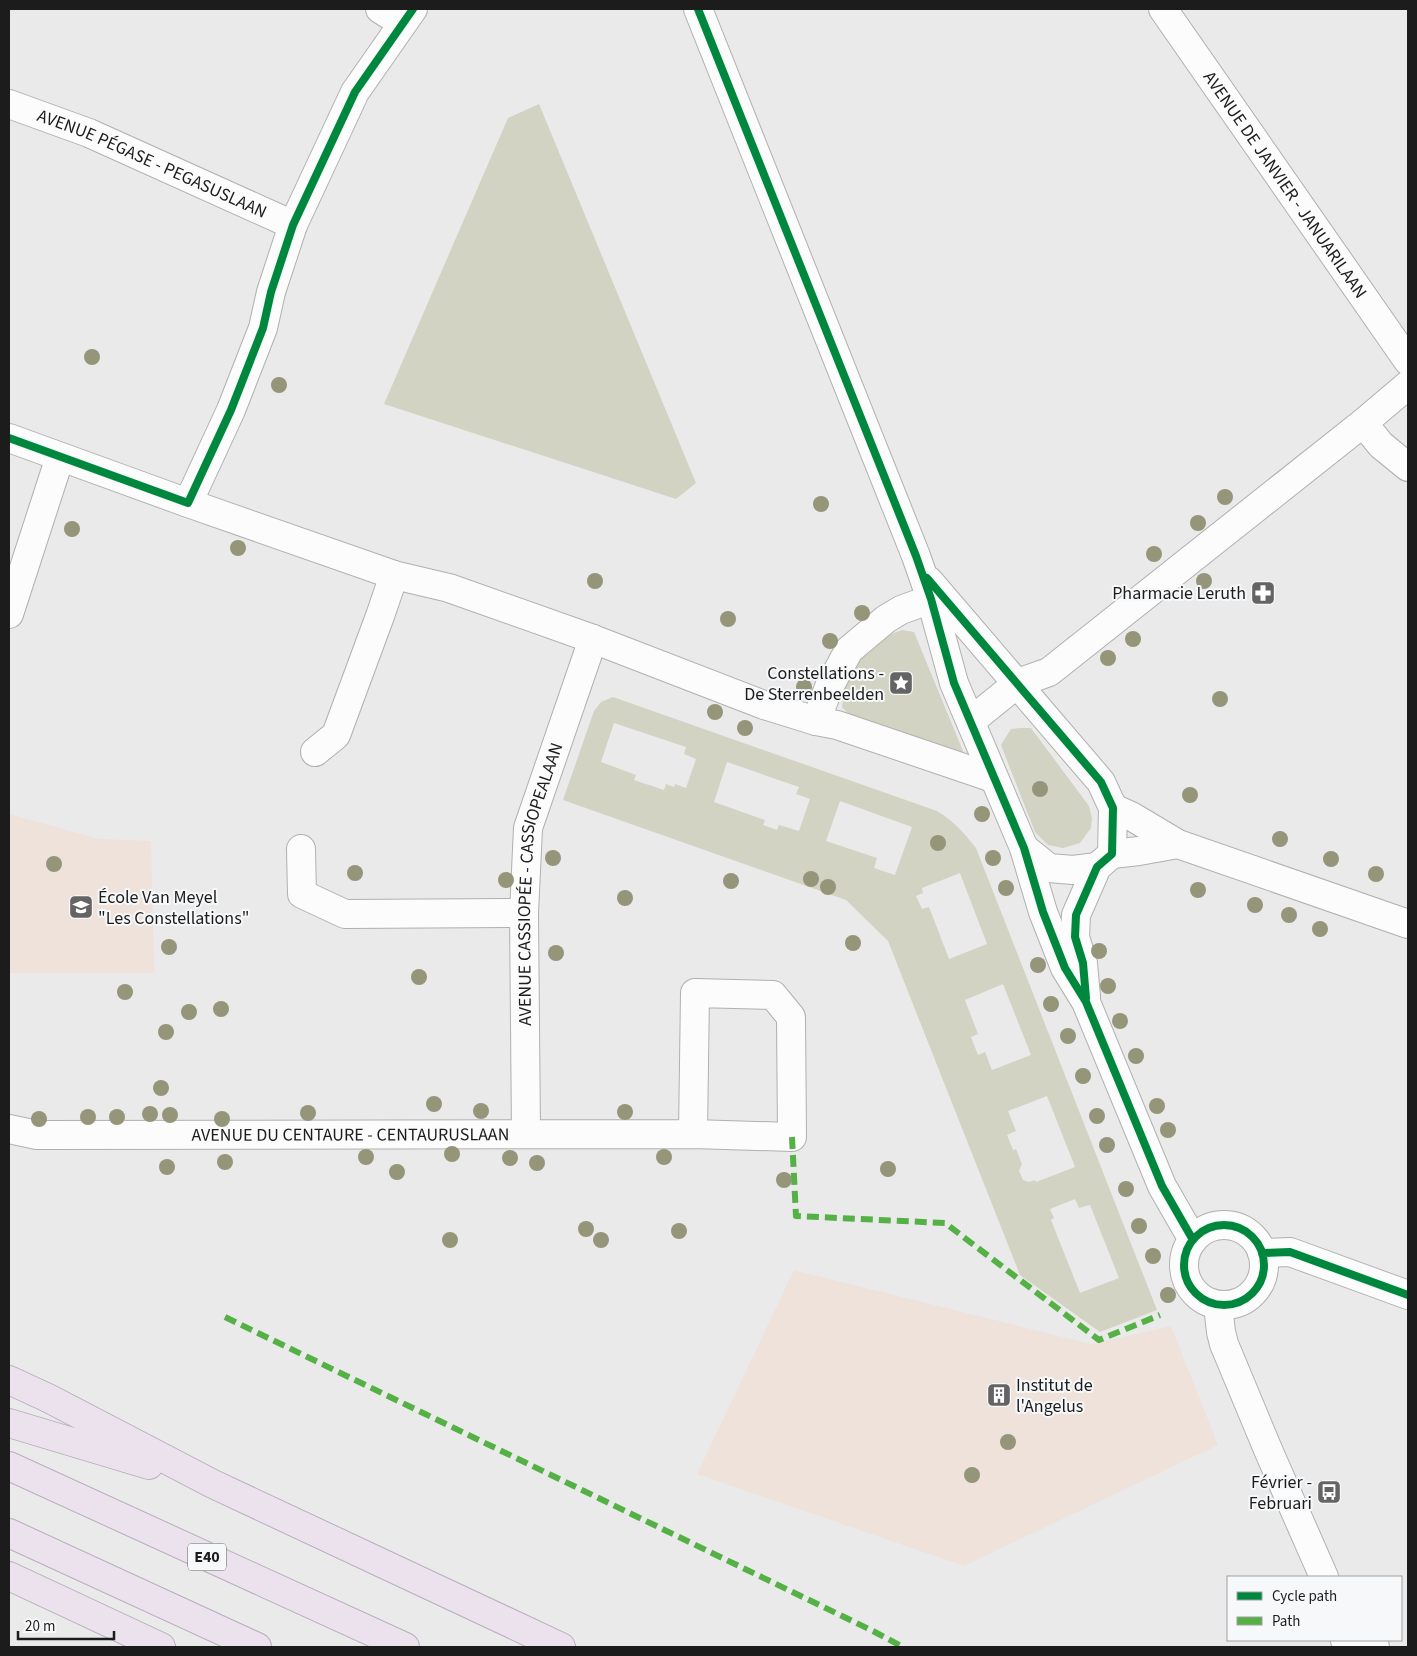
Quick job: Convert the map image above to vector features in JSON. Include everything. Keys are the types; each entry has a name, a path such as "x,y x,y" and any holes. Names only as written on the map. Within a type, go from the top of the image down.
{"highway":[{"path":"9,1380 213,1484 560,1647"},
{"path":"9,1423 213,1484"},
{"name":"E40","path":"9,1466 405,1647"},
{"path":"9,1533 257,1647"},
{"path":"9,1576 161,1647"}],"street":[{"path":"188,503 231,410 263,328 271,292 293,225 355,92 408,16 380,9"},
{"path":"698,9 927,586 954,683 1024,848 1043,912 1065,968 1086,1002 1162,1186 1193,1240"},
{"name":"AVENUE DE JANVIER - JANUARILAAN","path":"1163,9 1408,361"},
{"name":"AVENUE PÉGASE - PEGASUSLAAN","path":"9,104 89,133 293,225"},
{"path":"970,721 1018,683 1049,672 1363,423 1408,385"},
{"path":"1363,423 1381,445 1408,467"},
{"path":"9,438 394,575 449,588 593,639 764,705 816,721 837,725 993,778"},
{"path":"9,614 60,457"},
{"path":"315,752 336,735 394,575"},
{"path":"927,586 1018,683 1101,782 1113,808 1104,860 1076,915 1075,937 1083,962 1086,1002"},
{"path":"816,721 829,687 849,650 886,619 901,610 927,586"},
{"name":"AVENUE CASSIOPÉE - CASSIOPEALAAN","path":"526,1134 524,913 528,828 593,639"},
{"path":"1113,808 1131,816 1178,844 1408,924"},
{"path":"1024,848 1049,868 1073,870 1139,851 1178,844"},
{"path":"301,849 302,894 345,914 524,913"},
{"name":"AVENUE DU CENTAURE - CENTAURUSLAAN","path":"9,1129 37,1136 693,1134 792,1137 791,1017 773,995 695,993 693,1134"},
{"path":"1226,1225 1248,1233 1257,1242 1262,1253 1264,1265 1258,1287 1251,1296 1241,1302 1230,1305 1206,1302 1196,1295 1184,1274 1187,1250 1193,1240 1202,1231 1213,1227 1226,1225"},
{"path":"1262,1253 1290,1252 1408,1295"},
{"path":"1218,1305 1224,1344 1324,1576"}],"shaded area":[{"name":"École Van Meyel \"Les Constellations\"","path":"9,814 99,839 151,841 154,973 9,973"},
{"path":"794,1270 1091,1344 1171,1326 1218,1445 964,1566 697,1474"}],"green space":[{"path":"539,104 696,483 676,499 384,404 508,118"},
{"path":"902,630 914,632 963,751 961,759 855,721 842,707 845,684 860,657 884,637"},
{"path":"613,697 937,811 963,832 976,848 1157,1310 1100,1332 1020,1275 888,941 846,900 563,800 594,711 601,702","holes":["614,723 686,747 684,754 696,759 686,788 675,784 674,787 666,784 664,790 634,780 636,775 601,762","727,762 799,787 796,794 810,799 799,831 779,825 777,830 763,825 765,820 714,802","840,801 912,827 895,875 874,868 877,858 826,841","960,873 987,944 949,959 929,907 922,909 916,896 923,893 922,888","1003,984 1031,1055 992,1070 985,1052 978,1055 971,1037 978,1034 965,1000","1047,1096 1075,1167 1036,1182 1035,1180 1029,1182 1023,1180 1019,1171 1022,1164 1016,1149 1013,1150 1007,1135 1016,1131 1008,1111","1075,1199 1079,1208 1090,1205 1119,1278 1080,1293 1051,1220 1054,1218 1050,1209"]},
{"path":"1031,728 1089,806 1092,818 1091,828 1080,843 1063,848 1048,845 1035,832 1001,745 1011,729"}],"marked path":[{"path":"792,1137 796,1216 945,1223 1099,1340 1160,1315"},
{"path":"225,1317 903,1647"}],"cycle path":[{"path":"9,438 188,503 231,410 263,328 271,292 293,225 355,92 413,9"},
{"path":"698,9 916,556 931,599 954,683 1024,848 1043,912 1065,968 1086,1002 1162,1186 1193,1240"},
{"path":"927,578 1101,782 1113,808 1112,854 1097,867 1076,915 1075,937 1083,963 1086,998"},
{"path":"1224,1225 1239,1228 1252,1237 1261,1250 1264,1265 1261,1280 1252,1293 1239,1302 1224,1305 1209,1302 1196,1293 1187,1280 1184,1265 1187,1250 1196,1237 1209,1228 1224,1225"},
{"path":"1262,1253 1290,1252 1408,1295"}],"place":[{"name":"Pharmacie Leruth","path":"1263,593"},
{"name":"Constellations - De Sterrenbeelden","path":"901,683"},
{"name":"École Van Meyel \"Les Constellations\"","path":"81,907"},
{"name":"Institut de l'Angelus","path":"999,1395"},
{"name":"Février - Februari","path":"1329,1492"}]}
